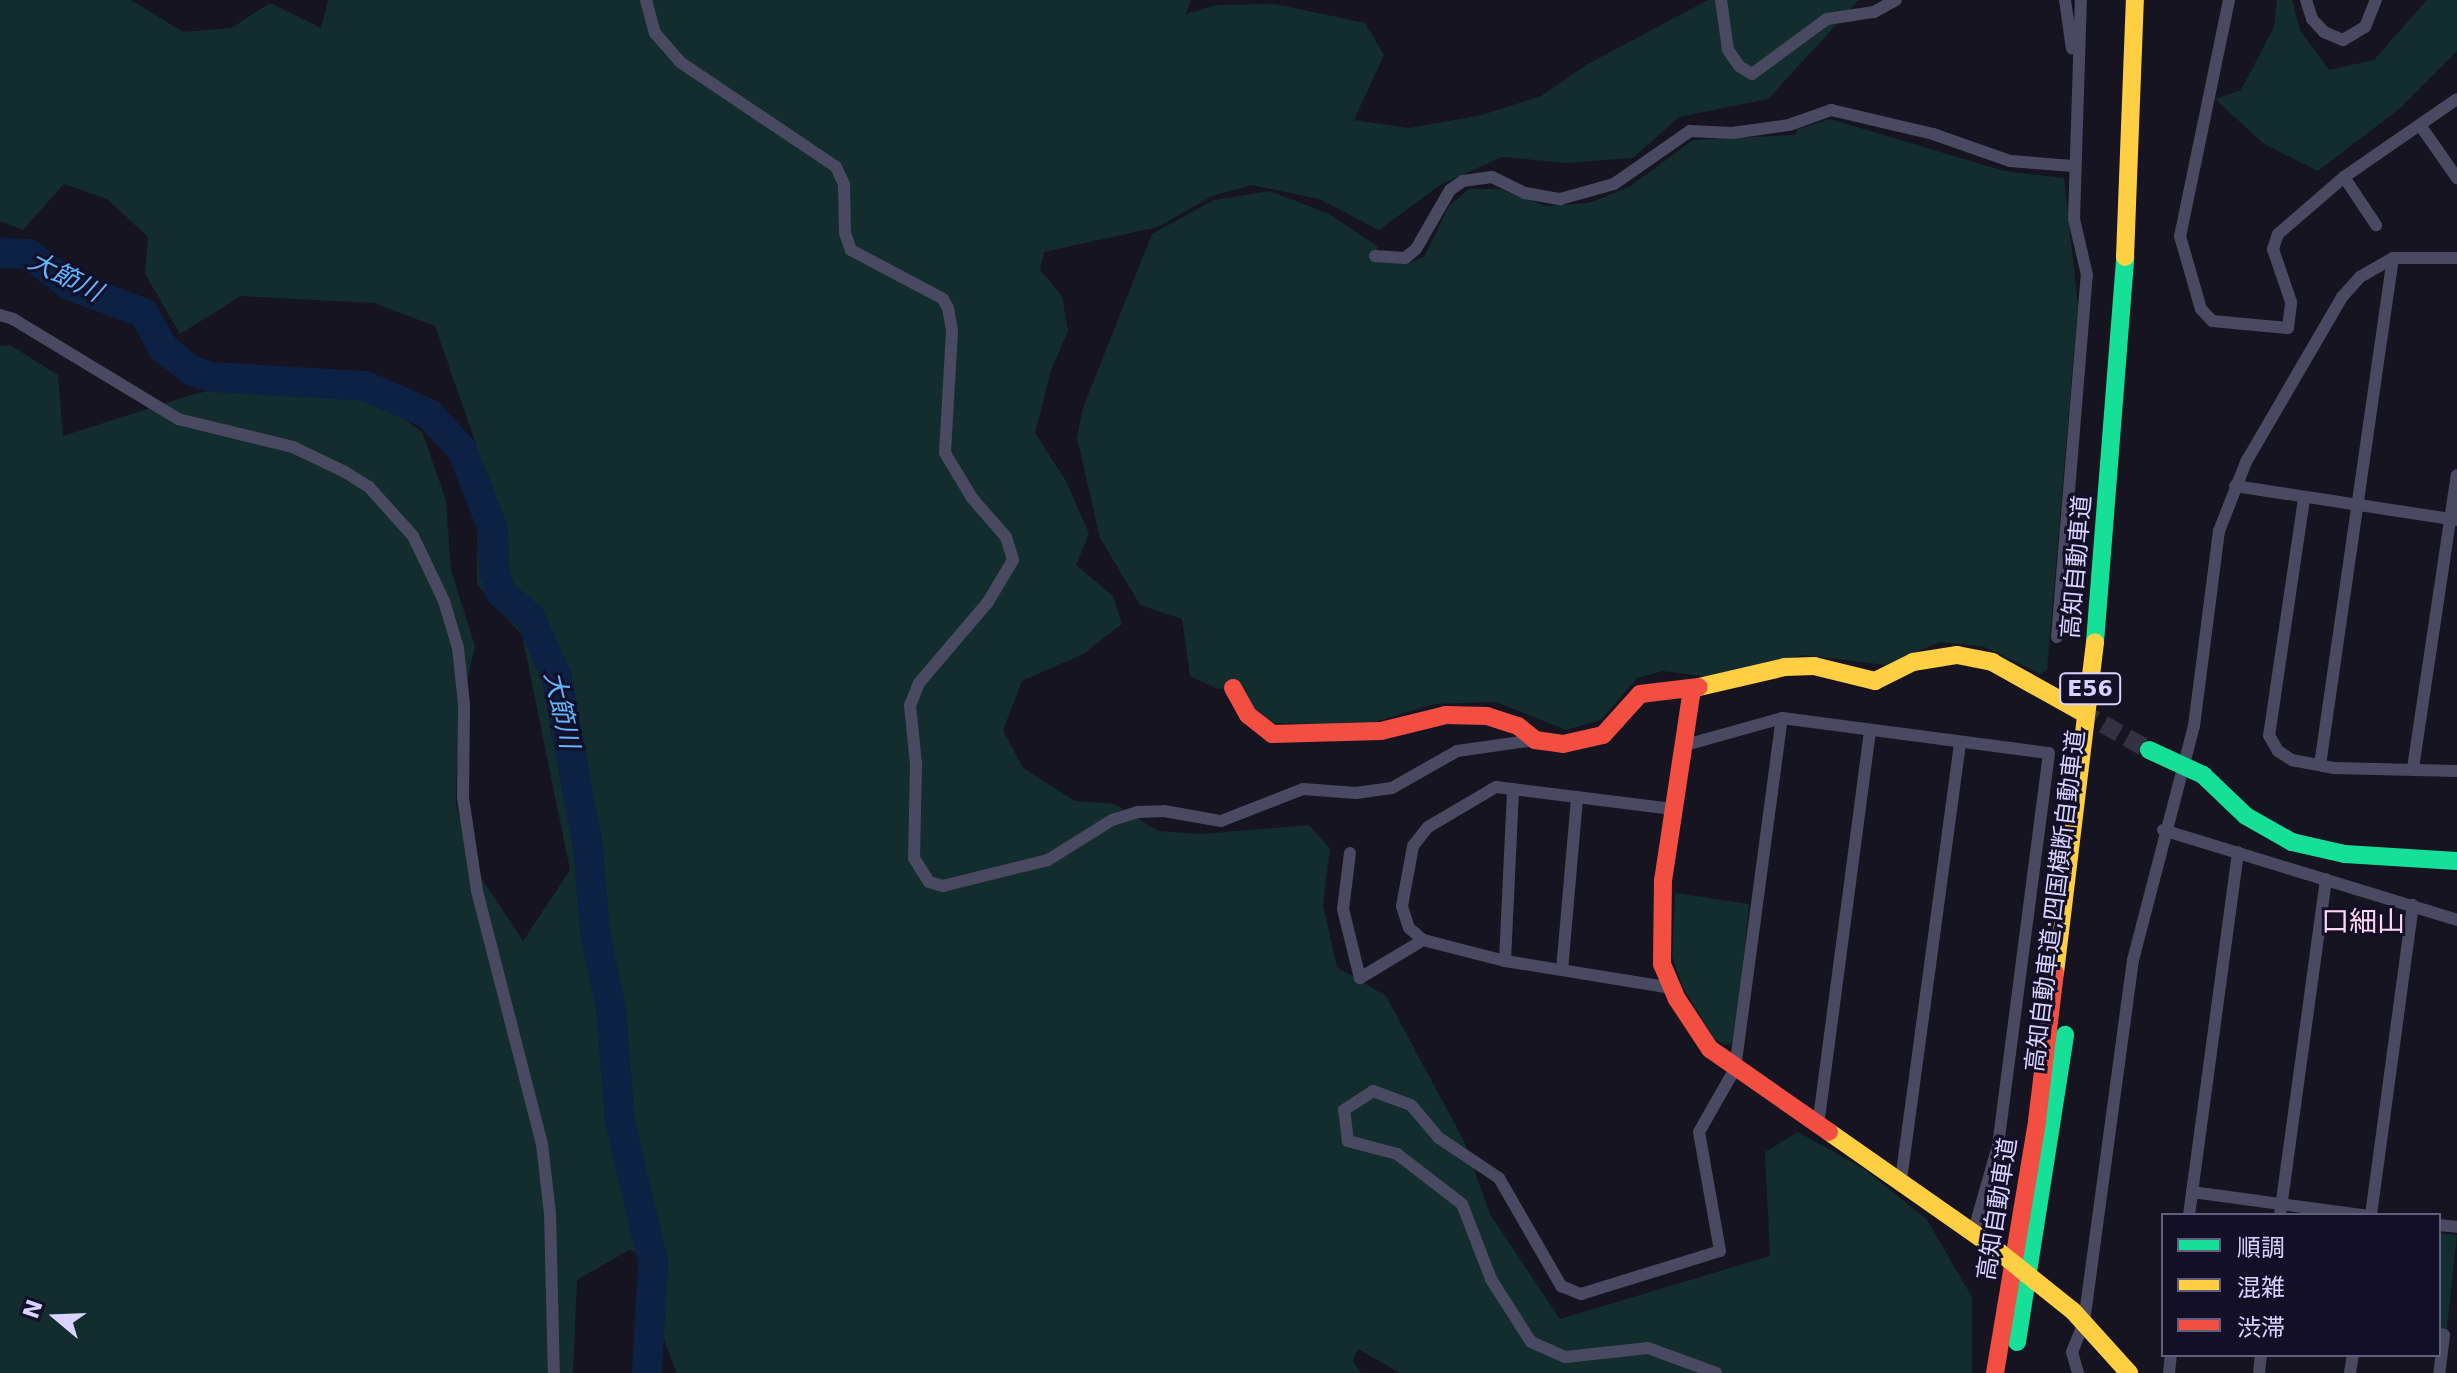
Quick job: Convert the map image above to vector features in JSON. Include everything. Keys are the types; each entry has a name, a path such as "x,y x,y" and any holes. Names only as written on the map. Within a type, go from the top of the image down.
{"main road":[{"name":"高知自動車道","path":"1995,1373 2037,1121 2095,644 2122,329 2135,0"},
{"name":"高知自動車道;四国横断自動車道","path":"2012,1373 2059,1083 2092,811 2128,432 2150,0"},
{"path":"1233,688 1248,715 1272,734 1381,731 1446,715 1487,716 1518,726 1535,740 1563,744 1591,740 1621,718 1640,694 1692,689 1785,667 1814,666 1875,681 1913,662 1975,655 2080,711"},
{"path":"1692,689 1663,880 1662,964 1672,988 1710,1049 1993,1247 2078,1317 2129,1373"},
{"path":"2149,750 2181,763 2223,790 2246,816 2292,842 2345,854 2457,861"}],"street":[{"path":"646,0 655,33 680,62 836,167 844,184 845,233 851,250 943,299 948,308 952,331 945,453 972,498 1006,537 1013,560 988,602 919,683 910,705 916,764 914,858 929,882 943,886 970,882 1048,860 1112,820 1139,812 1221,821 1303,789 1356,793 1392,788 1457,751 1535,740"},
{"path":"1721,0 1728,50 1739,66 1752,74 1827,19 1874,12 1896,0"},
{"path":"2065,0 2075,68"},
{"path":"2057,637 2087,275 2074,219 2075,68 2081,0"},
{"path":"2229,0 2180,236 2201,309 2212,321 2288,328 2291,302 2273,249 2278,234 2344,177 2457,99"},
{"path":"2306,0 2312,19 2324,32 2343,40 2365,27 2376,0"},
{"path":"1375,256 1405,258 1416,249 1450,190 1463,181 1492,177 1525,193 1571,197 1614,184 1690,131 1732,133 1789,125 1831,110 1933,134 2010,161 2073,166"},
{"path":"2420,125 2457,178"},
{"path":"2344,177 2376,225"},
{"path":"2078,1373 2072,1352 2133,960 2163,830 2194,726 2210,575 2235,486 2326,318 2360,277 2393,258 2457,258"},
{"path":"2320,765 2393,258"},
{"path":"0,315 178,419 293,447 345,472 369,487 413,536 444,601 458,648 464,704 463,798 472,861 542,1144 550,1214 554,1373"},
{"path":"2413,768 2454,520 2457,475"},
{"path":"2235,486 2454,520"},
{"path":"2304,499 2269,735 2278,751 2292,760 2320,765 2457,771"},
{"path":"1716,1373 1648,1348 1565,1357 1531,1342 1491,1279 1462,1204 1397,1154 1348,1141 1344,1110 1373,1091 1411,1105 1439,1138 1499,1178 1561,1286 1581,1294 1720,1251 1699,1132 1735,1069 1782,718"},
{"path":"1682,746 1782,718 1870,733 2049,753 1998,1146 1973,1233"},
{"path":"1818,1126 1870,733"},
{"path":"1901,1180 1960,744"},
{"path":"1672,988 1505,961 1423,940 1409,928 1402,906 1413,846 1428,827 1496,787 1673,809"},
{"path":"1505,961 1513,789"},
{"path":"1562,970 1577,797"},
{"path":"2163,830 2457,920"},
{"path":"2189,1213 2238,852"},
{"path":"1350,853 1343,909 1360,978 1423,940"},
{"path":"2280,1209 2326,879"},
{"path":"2371,1213 2413,905"},
{"path":"2192,1192 2280,1209 2335,1213"},
{"path":"2439,1373 2444,1335 2441,1334"}],"green space":[{"path":"0,0 131,0 183,32 231,28 270,3 321,28 328,0 1191,0 1186,14 1217,5 1275,4 1365,23 1384,55 1354,120 1410,128 1482,115 1541,96 1588,64 1708,0 1859,0 1768,99 1679,117 1633,158 1566,163 1502,157 1440,185 1379,230 1319,199 1252,185 1212,196 1158,227 1044,252 1040,270 1062,296 1068,331 1051,370 1035,433 1066,481 1089,534 1076,565 1113,596 1122,624 1083,654 1022,681 1003,730 1023,768 1075,801 1115,804 1158,831 1202,834 1309,825 1330,849 1323,905 1337,967 1386,996 1464,1141 1490,1214 1560,1319 1770,1256 1765,1152 1798,1132 1866,1170 1927,1220 1972,1297 1972,1373 1400,1373 1358,1349 1353,1361 1361,1373 677,1373 658,1325 668,1262 629,1250 577,1280 573,1373 0,1373 0,346 10,345 58,375 63,436 197,393 306,379 373,397 422,432 446,500 451,570 475,646 458,722 456,806 480,876 523,941 570,870 522,635 477,584 478,450 435,326 374,303 241,296 180,334 145,274 148,237 107,199 64,184 23,230 0,221"},
{"path":"2277,0 2292,0 2300,30 2329,70 2374,60 2427,0 2457,0 2457,51 2399,109 2318,171 2264,144 2215,99 2241,90 2274,27"},
{"path":"1830,119 2004,171 2064,178 2078,305 2047,670 2040,674 1985,647 1940,642 1885,665 1804,655 1708,677 1663,671 1637,678 1601,720 1566,730 1496,702 1434,704 1365,725 1273,723 1250,704 1244,688 1218,689 1190,676 1182,619 1140,605 1100,538 1077,438 1083,408 1152,234 1214,200 1270,191 1329,214 1378,247 1375,261 1405,264 1424,257 1449,206 1469,189 1500,189 1546,206 1589,203 1629,187 1693,140 1796,135 1797,129"},
{"path":"1675,893 1749,904 1736,1041 1725,1045 1714,1039 1682,986 1672,956"},
{"path":"2441,1233 2457,1235 2447,1330 2441,1330"}],"waterway":[{"name":"大節川","path":"0,253 29,254 69,285 144,313 162,347 190,370 211,377 365,386 429,414 462,450 493,529 494,572 501,593 530,617 556,675 588,848 595,932 611,1010 620,1122 653,1262 647,1373"}],"tunnel":[{"path":"2080,711 2149,750"}],"traffic: fast":[{"path":"2095,642 2125,257"},
{"path":"2149,750 2203,775 2246,816 2292,842 2345,854 2457,861"},
{"path":"2017,1342 2065,1035"}],"traffic: slow":[{"path":"2125,257 2135,0"},
{"path":"2055,973 2095,642"},
{"path":"1699,687 1785,667 1814,666 1875,681 1913,662 1957,655 1992,662 2080,711"},
{"path":"1829,1132 1993,1247"},
{"path":"1993,1247 2073,1311"},
{"path":"2073,1311 2129,1373"}],"traffic: jam":[{"path":"1233,688 1248,715 1272,734 1381,731 1446,715 1487,716 1518,726 1535,740 1563,744 1603,735 1640,694 1699,687"},
{"path":"1692,689 1663,880 1662,964 1677,999 1710,1049 1829,1132"},
{"path":"1995,1373 2037,1121 2055,973"}],"district":[{"name":"口細山","path":"2363,922"}]}
